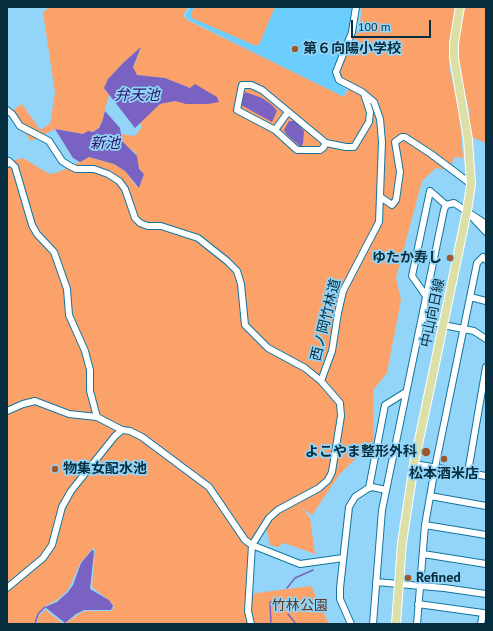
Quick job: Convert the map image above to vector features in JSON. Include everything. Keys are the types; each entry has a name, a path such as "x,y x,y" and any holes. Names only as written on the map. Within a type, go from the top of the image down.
{"main road":[{"name":"中山向日線","path":"396,624 402,543 414,464 444,325 467,212 471,184 468,139 454,58 454,44 460,7"}],"street":[{"name":"西ノ岡竹林道","path":"252,545 270,518 278,510 319,488 328,480 332,472 341,416 340,403 321,381 332,352 343,291 380,222 382,198 382,142 380,119 374,102 363,93 339,80 336,72 352,32 356,7"},
{"path":"326,143 320,150 296,150 275,130 237,110 242,85 251,85 262,90 326,143 354,147 369,122 370,112 363,93"},
{"path":"7,110 12,114 20,126 48,141 62,161 68,165 76,169 94,169 108,174 119,181 125,189 135,218 142,225 161,226 198,238 227,261 236,271 241,284 245,324 264,345 304,368 321,381"},
{"path":"275,130 288,112"},
{"path":"382,198 392,205 396,200 400,172 395,142 402,137 409,139 471,184"},
{"path":"7,164 10,161 15,167 32,224 37,234 54,252 61,271 69,300 69,315 85,351 90,370 90,391 97,417"},
{"path":"426,296 412,276 430,191 446,205"},
{"path":"446,205 454,203 486,224"},
{"path":"373,624 382,510 446,205"},
{"path":"467,212 486,232"},
{"path":"417,624 425,525 434,468 477,263 483,257 486,260"},
{"path":"470,297 486,301"},
{"path":"422,318 444,325 474,331 486,339"},
{"path":"468,472 486,367"},
{"path":"369,488 385,405 406,392"},
{"path":"7,411 23,404 35,402 69,414 97,417 122,430 142,437 209,487 245,540 252,545 300,564 343,558"},
{"path":"7,588 35,566 52,545 62,507 78,477 122,430"},
{"path":"414,464 486,476"},
{"path":"352,624 340,599 349,507 355,497 369,488 386,490"},
{"path":"430,496 486,506"},
{"path":"425,525 486,535"},
{"path":"250,624 248,611 252,545"},
{"path":"423,554 486,564"},
{"path":"376,582 420,585 486,594"},
{"path":"418,604 483,613 482,624"}],"shaded area":[{"name":"第６向陽小学校","path":"191,7 352,7 353,11 344,45 333,68 334,79 346,90 345,94 341,96 187,19 186,14"}],"green space":[{"name":"竹林公園","path":"50,7 188,7 183,15 187,20 344,97 350,86 340,74 340,69 359,29 362,7 455,7 451,34 449,67 459,110 463,158 454,157 450,170 436,168 422,181 396,278 401,300 387,373 373,390 374,440 339,475 312,515 302,509 310,518 315,554 284,543 278,547 270,545 267,531 254,534 248,560 247,596 249,594 311,586 329,624 64,624 84,611 111,611 114,607 109,600 92,587 95,550 93,548 80,563 68,590 57,600 45,606 37,615 35,624 7,624 7,162 23,158 49,174 59,172 89,157 114,164 125,171 136,186 140,186 144,174 139,169 135,152 125,145 121,139 121,134 135,136 142,127 140,123 160,104 175,101 190,88 165,78 137,75 133,68 141,48 123,63 108,79 104,88 109,95 102,122 97,130 83,134 55,129 31,141 9,113 22,104 40,130 50,124 55,93 43,12"},
{"path":"195,7 275,7 259,45 254,45 192,18 191,13"},
{"path":"463,7 486,7 486,143 471,137 469,110 459,66 457,44"},
{"path":"46,610 63,624 37,624 39,615"}],"water":[{"name":"弁天池","path":"141,47 133,67 137,75 165,78 190,88 195,84 217,97 219,102 208,104 186,104 175,101 160,104 135,128 104,88 108,79"},
{"path":"245,92 262,98 272,105 277,111 272,122 241,105"},
{"name":"新池","path":"105,111 120,128 122,141 137,156 139,169 144,174 139,188 125,171 114,164 89,157 80,162 73,158 55,129 83,134 88,131 93,132 99,128"},
{"path":"289,121 295,121 304,131 303,144 301,147 287,135 284,130"},
{"path":"92,550 94,551 90,589 109,600 113,606 111,610 84,610 76,614 65,623 45,607 57,602 68,592 73,585 81,563"}],"waterway":[{"path":"287,588 295,578 313,570"},
{"path":"271,624 270,602 281,601"},
{"path":"35,624 38,614 45,607"},
{"path":"288,614 296,624"}],"place":[{"name":"第６向陽小学校","path":"295,49"},
{"name":"ゆたか寿し","path":"450,258"},
{"name":"よこやま整形外科","path":"426,452"},
{"name":"松本酒米店","path":"444,459"},
{"name":"物集女配水池","path":"55,469"},
{"name":"Refined","path":"408,578"}]}
